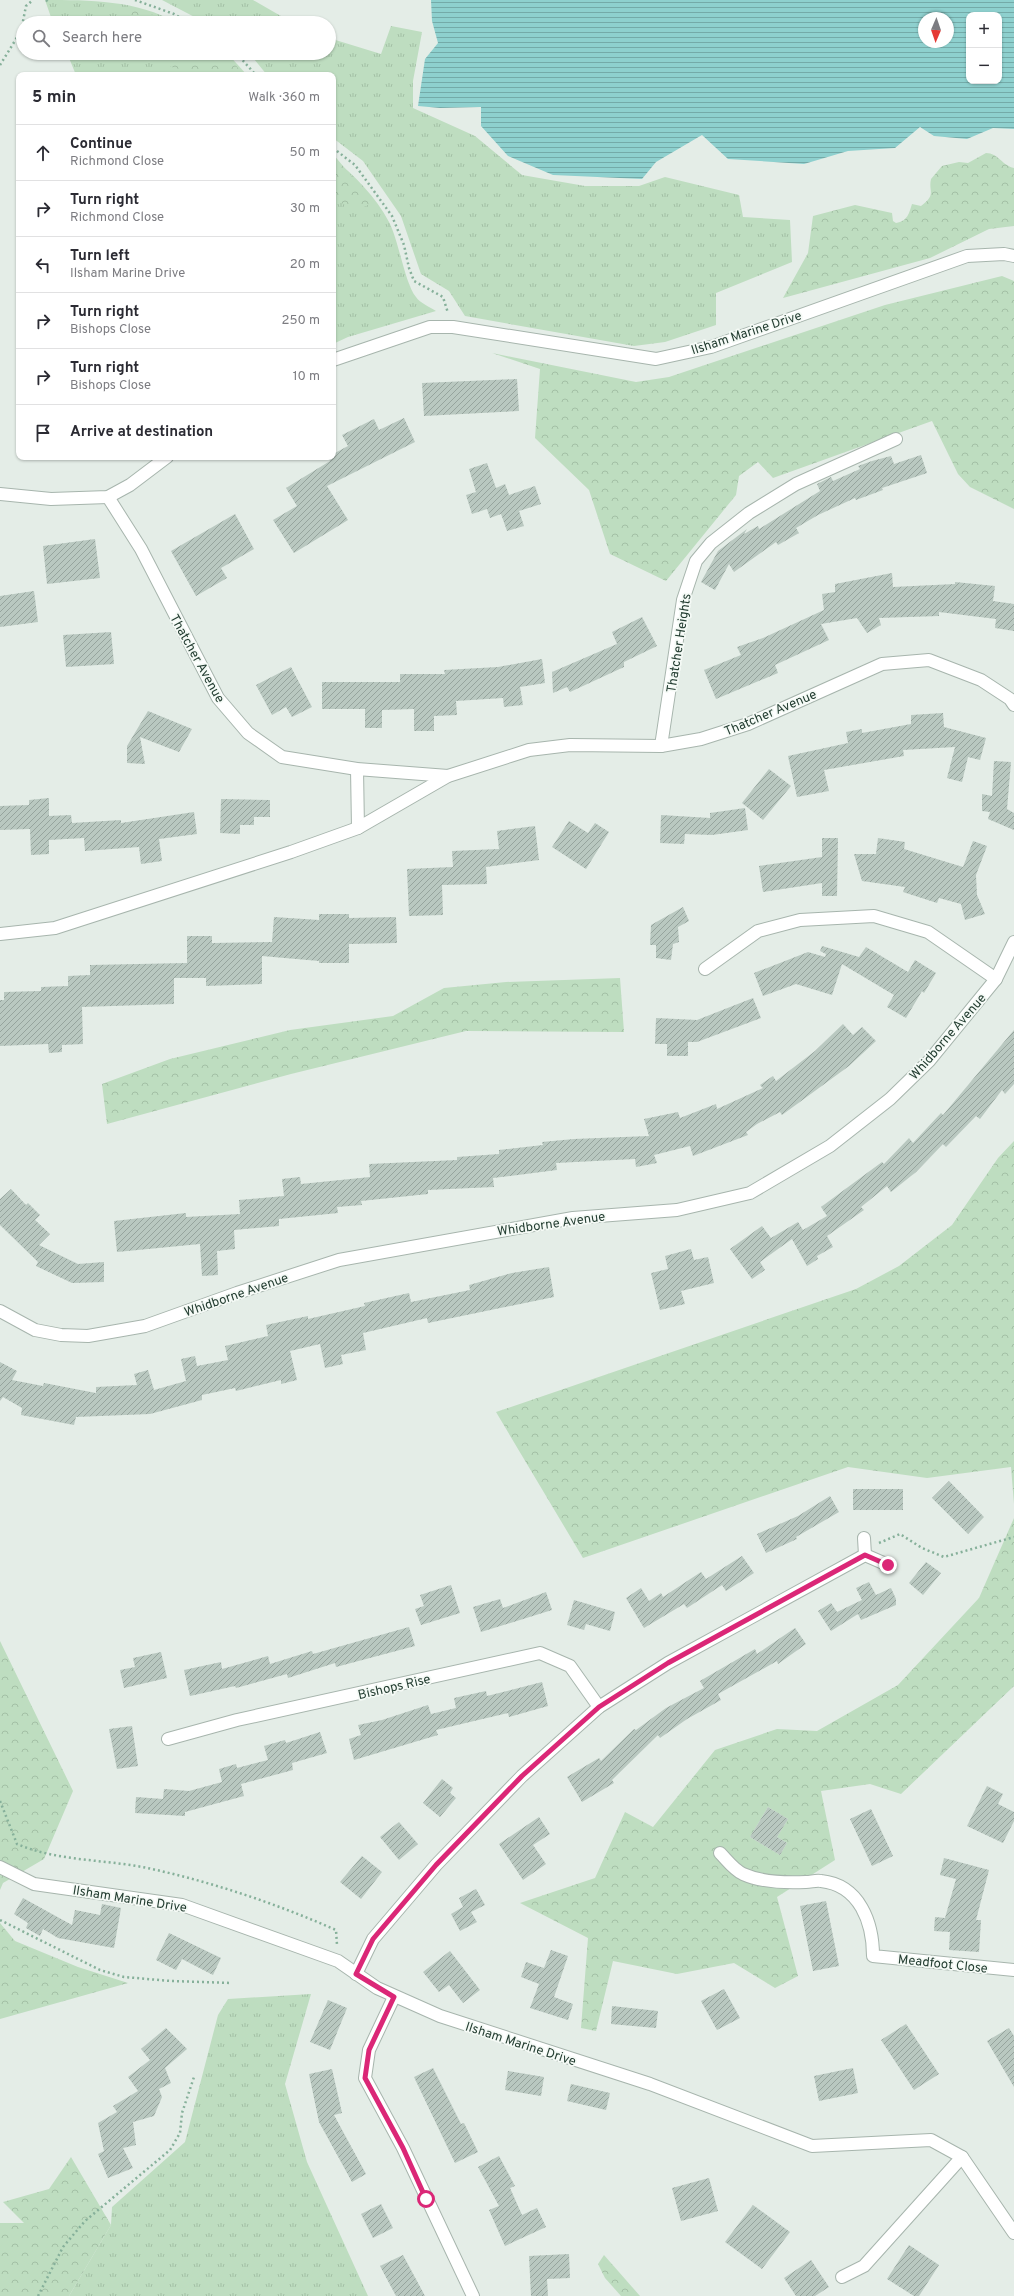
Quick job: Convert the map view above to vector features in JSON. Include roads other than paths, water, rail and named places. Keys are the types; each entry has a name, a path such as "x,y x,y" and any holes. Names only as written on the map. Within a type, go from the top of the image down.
{"street":[{"name":"Ilsham Marine Drive","path":"336,359 430,326 453,327 656,359 711,347 967,256 1004,254 1014,256"},
{"name":"Thatcher Heights","path":"662,746 683,600 696,561 711,543 755,509 796,484 896,439"},
{"path":"0,494 51,499 108,497 130,485 163,460"},
{"name":"Thatcher Avenue","path":"108,497 141,549 218,698 248,734 282,757 357,769 448,776"},
{"name":"Thatcher Avenue","path":"0,934 55,928 291,852 358,828 448,776 529,750 570,745 662,746 701,739 748,724 882,664 929,660 981,680 1013,700"},
{"path":"357,769 358,828"},
{"path":"705,969 758,931 800,920 874,916 928,932 996,979"},
{"name":"Whidborne Avenue","path":"0,1311 35,1330 61,1335 88,1336 145,1326 237,1293 340,1260 573,1218 677,1210 750,1193 830,1146 890,1099 929,1061 996,979 1014,942"},
{"path":"356,1974 373,1939 436,1865 522,1776 599,1707 668,1663 865,1547 888,1565"},
{"name":"Bishops Rise","path":"168,1739 237,1720 540,1653 570,1666 599,1707"},
{"name":"Meadfoot Close","path":"720,1853 733,1867 751,1877 788,1882 820,1880 842,1888 859,1903 871,1926 873,1956 1014,1970"},
{"name":"Ilsham Marine Drive","path":"0,1868 34,1884 182,1905 338,1961 356,1974 394,1997 440,2016 650,2084 812,2146 931,2140 962,2157 1014,2233"},
{"path":"394,1997 369,2050 365,2078 403,2148 473,2296"},
{"path":"842,2277 864,2266 962,2157"}],"water":[{"path":"431,0 1014,0 1014,129 993,128 967,139 934,136 920,127 895,148 848,151 804,164 728,159 702,135 656,162 642,179 553,175 508,156 481,126 481,107 440,108 418,106 425,59 438,43 432,21"}]}
